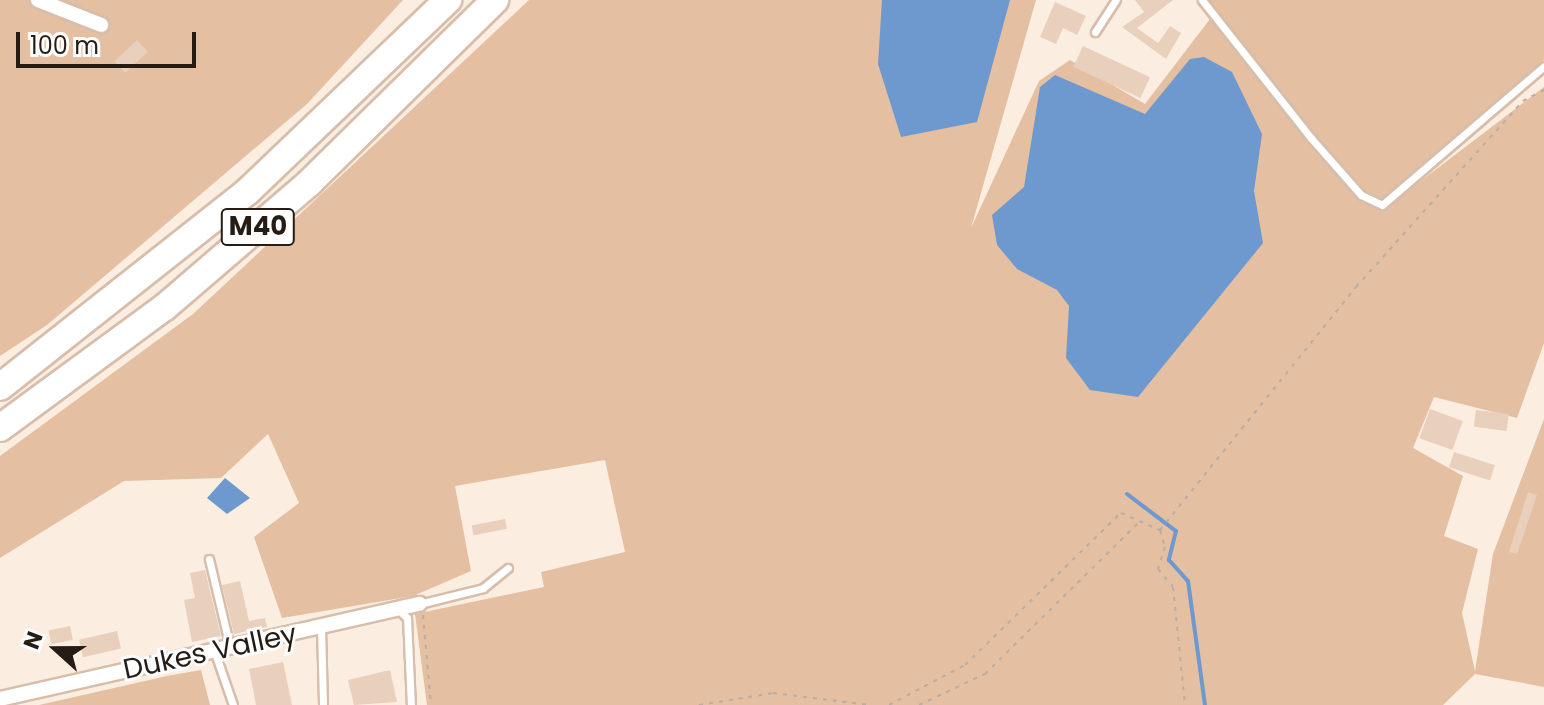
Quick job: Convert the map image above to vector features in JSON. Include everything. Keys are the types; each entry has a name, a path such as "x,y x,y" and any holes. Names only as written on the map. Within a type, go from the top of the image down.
{"highway":[{"name":"M40","path":"0,387 248,191 448,0"},
{"name":"M40","path":"0,428 165,307 309,183 495,0"}],"street":[{"path":"38,0 101,25"},
{"name":"Dukes Valley","path":"0,699 419,604"}],"lane":[{"path":"1095,32 1116,0"},
{"path":"1202,0 1321,150 1361,195 1382,205 1544,66"},
{"path":"209,559 230,647"},
{"path":"419,604 483,588 508,568"},
{"path":"398,608 407,618 411,705"},
{"path":"321,627 323,705"},
{"path":"214,650 233,705"}],"path":[{"path":"1160,530 1356,287 1523,101 1544,90"},
{"path":"889,705 965,665 1121,513 1160,530 1165,547 1158,569 1173,587 1185,705"},
{"path":"919,705 985,674 1141,520"},
{"path":"419,604 431,705"},
{"path":"699,705 773,693 870,705"}],"shaded area":[{"path":"0,0 403,0 307,104 47,325 0,356"},
{"path":"529,0 1036,0 971,228 1039,81 1070,60 1145,104 1213,15 1205,0 1544,0 1544,60 1380,212 1544,87 1544,343 1517,418 1434,397 1413,448 1463,476 1444,536 1478,549 1462,613 1475,671 1493,554 1544,419 1544,687 1475,674 1443,705 427,705 415,614 544,587 541,572 625,552 605,460 455,486 471,571 413,596 282,618 254,537 299,503 268,434 221,478 124,481 0,558 0,456 193,314"},
{"path":"201,670 210,705 39,705 167,676"}],"water":[{"path":"882,0 1010,0 977,122 901,137 878,64"},
{"path":"1204,57 1232,72 1262,134 1254,191 1263,243 1138,397 1090,390 1066,358 1069,306 1057,290 1017,269 997,245 992,215 1024,187 1040,87 1055,75 1145,114 1190,59"},
{"path":"225,478 250,498 227,514 207,498"}],"building":[{"path":"1135,0 1173,0 1137,28 1158,43 1170,26 1181,33 1166,59 1122,27 1144,12"},
{"path":"1055,2 1086,16 1077,35 1063,28 1056,44 1040,37"},
{"path":"137,40 148,52 125,73 114,61"},
{"path":"1083,46 1150,77 1140,98 1073,67"},
{"path":"1430,409 1463,421 1452,450 1419,438"},
{"path":"1476,410 1509,414 1507,431 1474,427"},
{"path":"1454,452 1495,465 1490,481 1449,467"},
{"path":"1528,492 1537,495 1517,554 1509,552"},
{"path":"505,519 507,529 474,535 472,525"},
{"path":"205,570 221,636 192,642 184,600 195,598 190,573"},
{"path":"240,581 249,621 265,618 267,627 234,634 222,585"},
{"path":"70,626 73,640 51,644 48,631"},
{"path":"117,631 121,649 83,657 79,640"},
{"path":"283,662 292,705 256,705 249,669"},
{"path":"390,670 397,702 354,705 348,680"}],"waterway":[{"path":"1127,494 1176,531 1169,560 1188,581 1205,705"}]}
